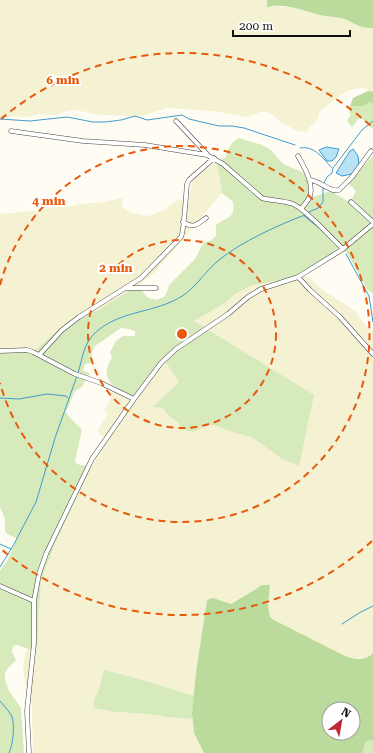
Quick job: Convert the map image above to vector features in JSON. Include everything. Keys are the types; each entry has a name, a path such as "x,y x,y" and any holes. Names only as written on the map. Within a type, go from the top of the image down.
{"street":[{"path":"176,121 207,155"},
{"path":"11,131 83,141 145,145 207,155 214,158 244,181 262,198 286,202 302,210 343,249"},
{"path":"309,180 314,180 334,191 339,190 352,177 371,152"},
{"path":"298,156 309,180 310,194 302,210"},
{"path":"40,354 62,330 79,317 141,278 181,238 184,231 183,222 189,180 214,158"},
{"path":"30,753 27,711 34,644 34,602 39,574 46,554 92,459 134,398 161,363 176,349 228,314 248,297 261,289 298,277 343,249 373,223 351,202"},
{"path":"183,222 187,225 195,226 206,218"},
{"path":"298,277 340,317 373,354"},
{"path":"126,288 156,288"},
{"path":"0,352 28,350 40,354 75,374 134,398"},
{"path":"0,586 34,602"}],"shaded area":[{"path":"0,0 267,0 270,6 302,8 310,12 336,17 355,23 365,28 373,28 373,92 368,91 367,89 358,88 341,95 320,111 317,120 305,132 297,131 279,121 270,113 263,111 247,117 213,111 167,108 141,116 102,115 75,110 55,115 41,114 26,117 13,116 0,118"},
{"path":"217,161 222,193 155,272 138,286 109,304 65,324 35,350 0,350 0,213 5,214 72,206 122,198 122,206 129,212 145,216 152,215 164,210 173,202 179,200 188,202 192,180"},
{"path":"303,275 312,280 324,291 355,311 368,328 373,331 373,653 366,658 352,659 274,620 270,617 268,605 270,585 256,588 230,604 213,598 209,599 196,672 194,696 105,670 102,673 100,685 96,694 117,712 192,719 194,733 204,753 33,753 32,709 31,701 27,699 23,667 25,653 28,649 31,650 39,623 41,580 55,544 87,474 108,440 97,431 108,414 104,411 116,388 124,391 164,363 167,364 179,382 152,406 163,408 178,422 183,430 193,432 209,425 214,425 251,437 282,459 298,466 313,395 194,321 250,286"}],"green space":[{"path":"267,0 373,0 373,28 361,27 342,18 325,16 296,8 282,6 267,7"},
{"path":"368,91 373,92 373,104 370,102 363,106 350,106 353,98"},
{"path":"370,102 373,104 373,129 362,119 358,119 353,127 351,126 347,120 351,115 349,112 350,106 363,106"},
{"path":"239,138 262,145 271,150 283,164 304,174 308,183 308,195 310,198 331,191 347,201 351,201 356,191 348,183 373,156 373,294 367,289 346,251 303,275 250,286 194,321 314,395 299,466 282,459 251,437 214,425 209,425 193,432 183,430 178,422 165,412 163,408 151,407 179,382 167,364 164,363 162,365 137,398 112,384 108,379 107,373 108,366 112,358 110,352 116,341 123,336 135,336 135,331 121,328 95,346 92,352 91,363 85,364 83,371 90,373 82,387 75,391 66,412 82,430 75,461 80,465 91,466 55,544 41,580 37,646 31,650 17,645 13,646 12,652 16,660 8,668 5,674 5,680 9,691 21,708 24,753 0,753 0,571 7,561 17,539 7,534 5,531 5,519 0,507 0,350 35,350 74,318 81,314 96,311 138,286 148,298 156,300 164,297 169,285 195,259 204,242 210,241 216,236 216,225 232,215 234,208 233,202 222,193 217,161 225,158 231,144"},
{"path":"262,585 270,585 268,605 270,617 274,620 345,656 363,659 373,653 373,740 366,741 362,753 204,753 194,733 192,714 196,672 207,601 213,598 231,604"},
{"path":"105,670 194,696 192,719 117,712 94,708 95,699"},
{"path":"373,740 373,753 362,753 366,741"}],"water":[{"path":"326,147 339,149 336,157 332,161 327,161 319,150"},
{"path":"353,149 358,156 359,165 352,174 342,176 336,173 350,151"}],"waterway":[{"path":"0,119 30,121 67,117 93,122 105,122 135,116 147,120 182,115 189,119 219,126 244,128 295,145"},
{"path":"324,183 327,177 332,173 333,168 362,130 373,121"},
{"path":"300,148 314,151 332,168"},
{"path":"307,213 318,208 323,202 323,187"},
{"path":"78,373 88,341 105,325 125,316 167,304 183,296 228,253 260,234 305,215"},
{"path":"304,216 318,227"},
{"path":"346,254 369,296 373,322"},
{"path":"0,567 36,502 55,438 77,376"},
{"path":"0,398 19,399 47,394 66,396 68,398"},
{"path":"0,544 11,549"},
{"path":"342,624 373,606"},
{"path":"0,701 10,713 13,721 12,745 9,753"}]}
